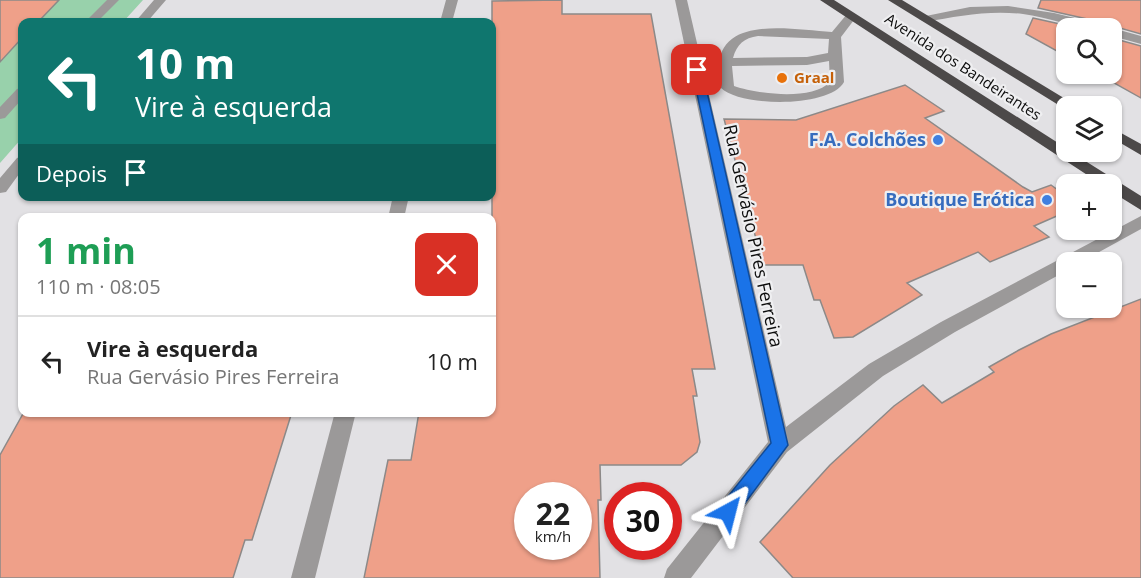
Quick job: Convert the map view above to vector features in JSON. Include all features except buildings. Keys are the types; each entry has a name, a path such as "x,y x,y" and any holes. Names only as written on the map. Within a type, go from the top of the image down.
{"highway":[{"name":"Avenida dos Bandeirantes","path":"826,0 1094,174"},
{"name":"Avenida dos Bandeirantes","path":"894,0 1056,98"},
{"path":"1122,138 1141,150"},
{"name":"Avenida dos Bandeirantes","path":"1122,192 1141,204"}],"street":[{"path":"96,18 113,0"},
{"path":"144,18 160,0"},
{"path":"447,18 452,0"},
{"name":"Rua Gervásio Pires Ferreira","path":"681,0 779,445"},
{"path":"925,19 976,10 1005,9 1050,14 1064,18"},
{"path":"835,36 834,56 838,76 836,85 828,92 786,97 739,94 728,88 723,74 724,62 734,42 747,34 835,36 843,29 851,16"},
{"path":"1122,35 1141,40"},
{"path":"724,62 807,61 834,56"},
{"path":"0,115 18,96"},
{"path":"0,188 18,167"},
{"path":"676,578 779,445 876,370 948,327 1141,222"},
{"path":"303,578 345,417"}],"green space":[{"path":"59,0 143,0 127,18 42,18"},
{"path":"18,42 18,143 0,163 0,62"}],"place":[{"name":"Graal","path":"782,78"},
{"name":"F.A. Colchões","path":"938,140"},
{"name":"Boutique Erótica","path":"1047,200"}],"route":[{"path":"697,70 779,445 728,512"}]}
